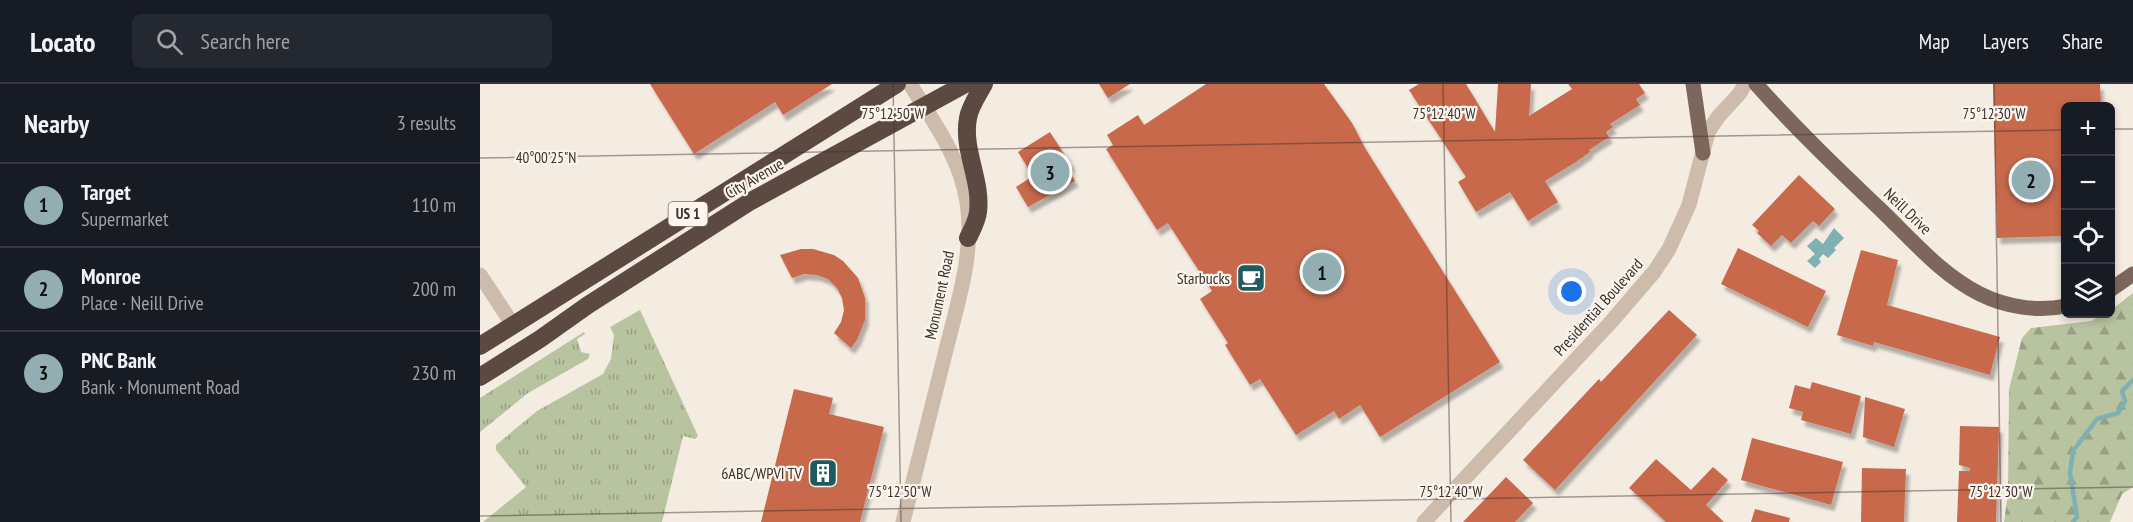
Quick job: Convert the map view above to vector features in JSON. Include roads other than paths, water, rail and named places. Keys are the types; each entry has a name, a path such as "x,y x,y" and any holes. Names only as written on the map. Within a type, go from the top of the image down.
{"highway":[{"name":"City Avenue","path":"480,346 897,84"},
{"name":"City Avenue","path":"480,377 540,339 588,304 751,201 966,84"},
{"path":"968,238 978,212 978,198 968,145 967,123 972,107 984,84"}],"main road":[{"path":"1693,84 1703,153"},
{"name":"Neill Drive","path":"1756,84 1814,146 1954,278 1982,296 2013,305 2046,308 2061,306"},
{"path":"2115,287 2133,274"}],"street":[{"name":"Monument Road","path":"903,522 962,285 968,238 967,202 959,170 942,135 910,84"},
{"name":"Presidential Boulevard","path":"1424,522 1646,282 1670,249 1684,219 1712,124 1740,93 1745,84"},
{"path":"480,275 513,325"}],"water":[{"path":"1834,228 1844,238 1828,258 1823,254 1819,259 1821,262 1815,268 1807,261 1815,254 1807,246 1816,238 1823,244"}],"waterway":[{"path":"2073,522 2077,517 2070,473 2073,451 2097,419 2118,413 2125,401 2122,391 2133,380"}],"place":[{"name":"PNC Bank","path":"1050,172"},
{"name":"Monroe","path":"2031,180"},
{"name":"Target","path":"1322,272"},
{"name":"Starbucks","path":"1251,278"},
{"name":"6ABC/WPVI TV","path":"823,473"}]}
